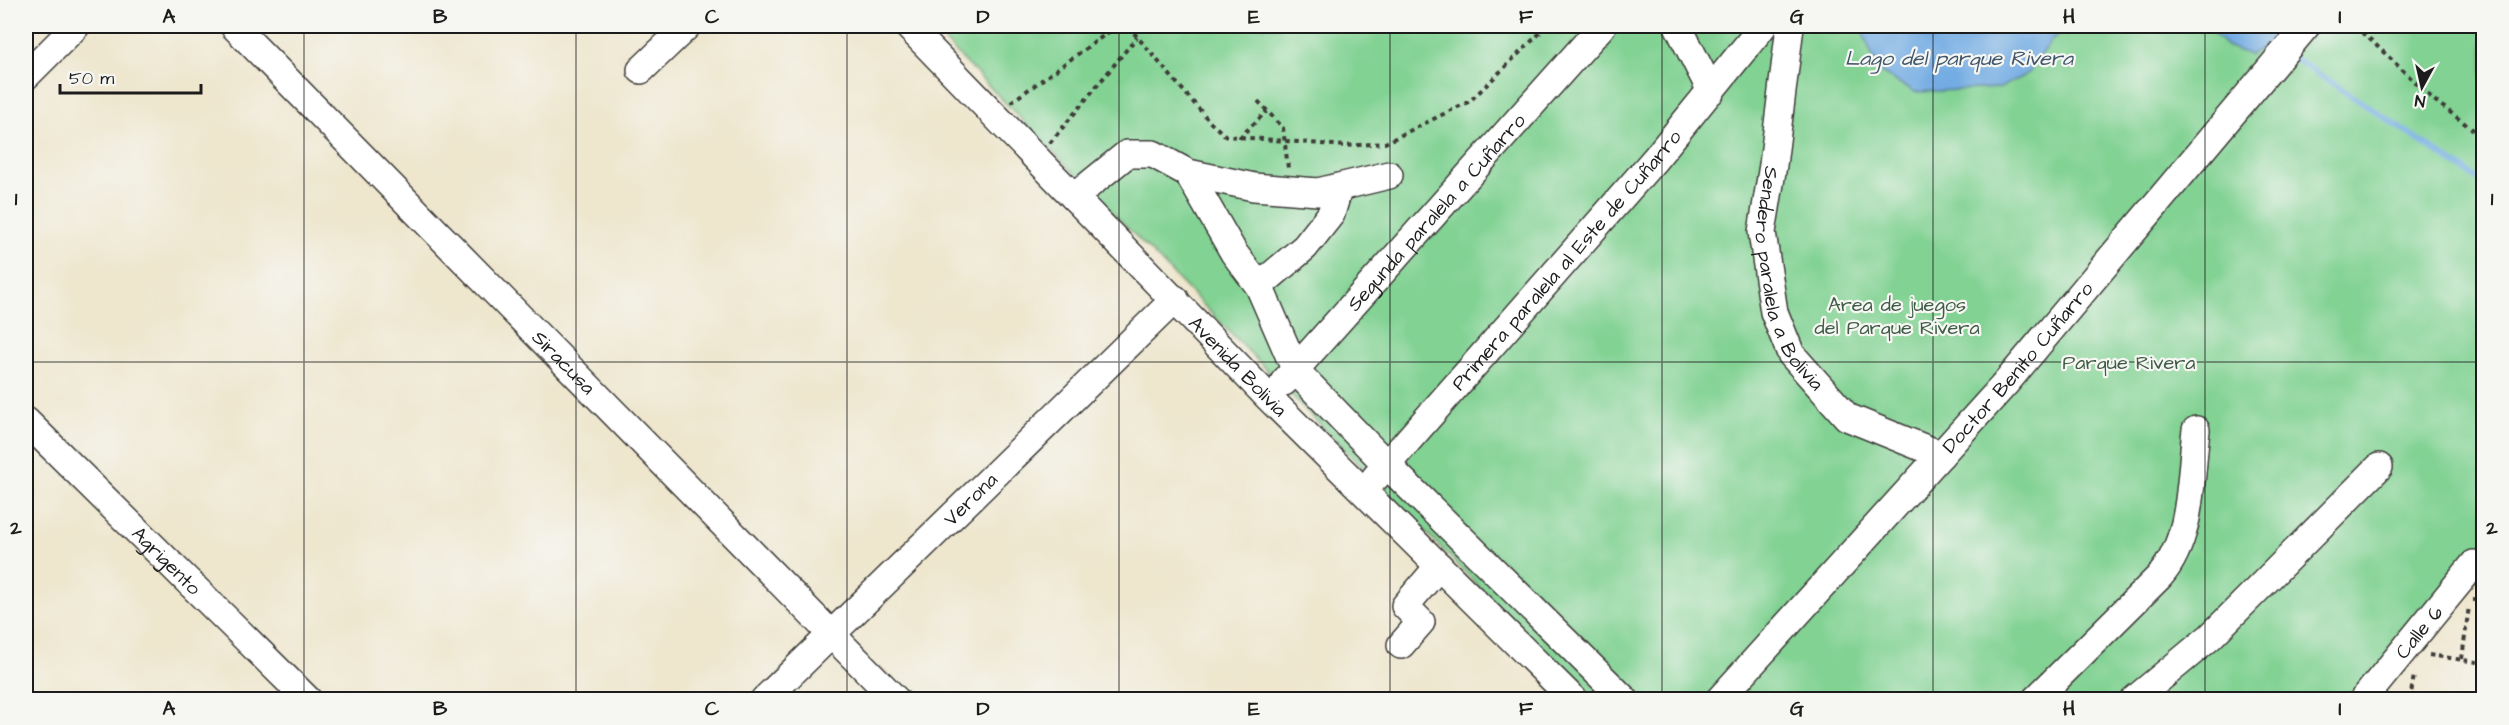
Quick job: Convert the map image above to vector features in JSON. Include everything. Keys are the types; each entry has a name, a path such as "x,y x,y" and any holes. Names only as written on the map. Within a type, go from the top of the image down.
{"street":[{"path":"26,76 76,26"},
{"name":"Siracusa","path":"234,26 896,699"},
{"path":"641,70 687,26"},
{"name":"Avenida Bolivia","path":"908,26 1268,397 1440,566 1562,696"},
{"name":"Segunda paralela a Cuñarro","path":"1268,397 1296,371 1602,26"},
{"path":"1678,26 1711,91"},
{"name":"Primera paralela al Este de Cuñarro","path":"1364,490 1656,159 1763,26"},
{"name":"Sendero paralela a Bolivia","path":"1790,26 1773,165 1762,232 1774,312 1791,354 1847,417 1941,455"},
{"name":"Doctor Benito Cuñarro","path":"1719,699 2005,384 2292,43"},
{"path":"1074,197 1127,154 1153,154 1188,172 1254,187 1290,190 1318,192 1389,175"},
{"path":"1188,172 1234,254 1259,286 1296,371 1387,465 1624,699"},
{"path":"1259,286 1305,247 1331,214 1339,187"},
{"name":"Verona","path":"764,699 1175,299"},
{"name":"Agrigento","path":"26,421 308,699"},
{"path":"2035,699 2160,576 2175,555 2182,536 2196,430"},
{"path":"2134,699 2210,637 2379,466"},
{"name":"Calle 6","path":"2363,699 2474,564"},
{"path":"1401,645 1421,622 1405,606 1440,566"}],"path":[{"path":"994,114 1117,26"},
{"path":"1128,26 1218,131 1238,139 1346,146 1385,143 1470,101 1540,33 1543,26"},
{"path":"2356,26 2434,100 2484,138"},
{"path":"1037,159 1137,36"},
{"path":"1258,101 1283,128 1290,190"},
{"path":"1238,139 1268,111"},
{"path":"2462,659 2470,605 2474,599 2484,600"},
{"path":"2422,663 2430,654 2484,663"},
{"path":"2410,699 2414,671"}],"green space":[{"name":"Parque Rivera","path":"930,26 2483,26 2483,544 2358,699 1589,699"}],"water":[{"name":"Lago del parque Rivera","path":"1860,26 2073,26 2053,38 2029,73 2000,88 1915,92 1879,72"},
{"path":"2206,26 2286,26 2286,28 2270,43 2250,55 2227,46"}],"waterway":[{"path":"2270,43 2280,49"},
{"path":"2291,56 2484,183"}],"park label":[{"name":"Area de juegos del Parque Rivera","path":"1897,316"}]}
